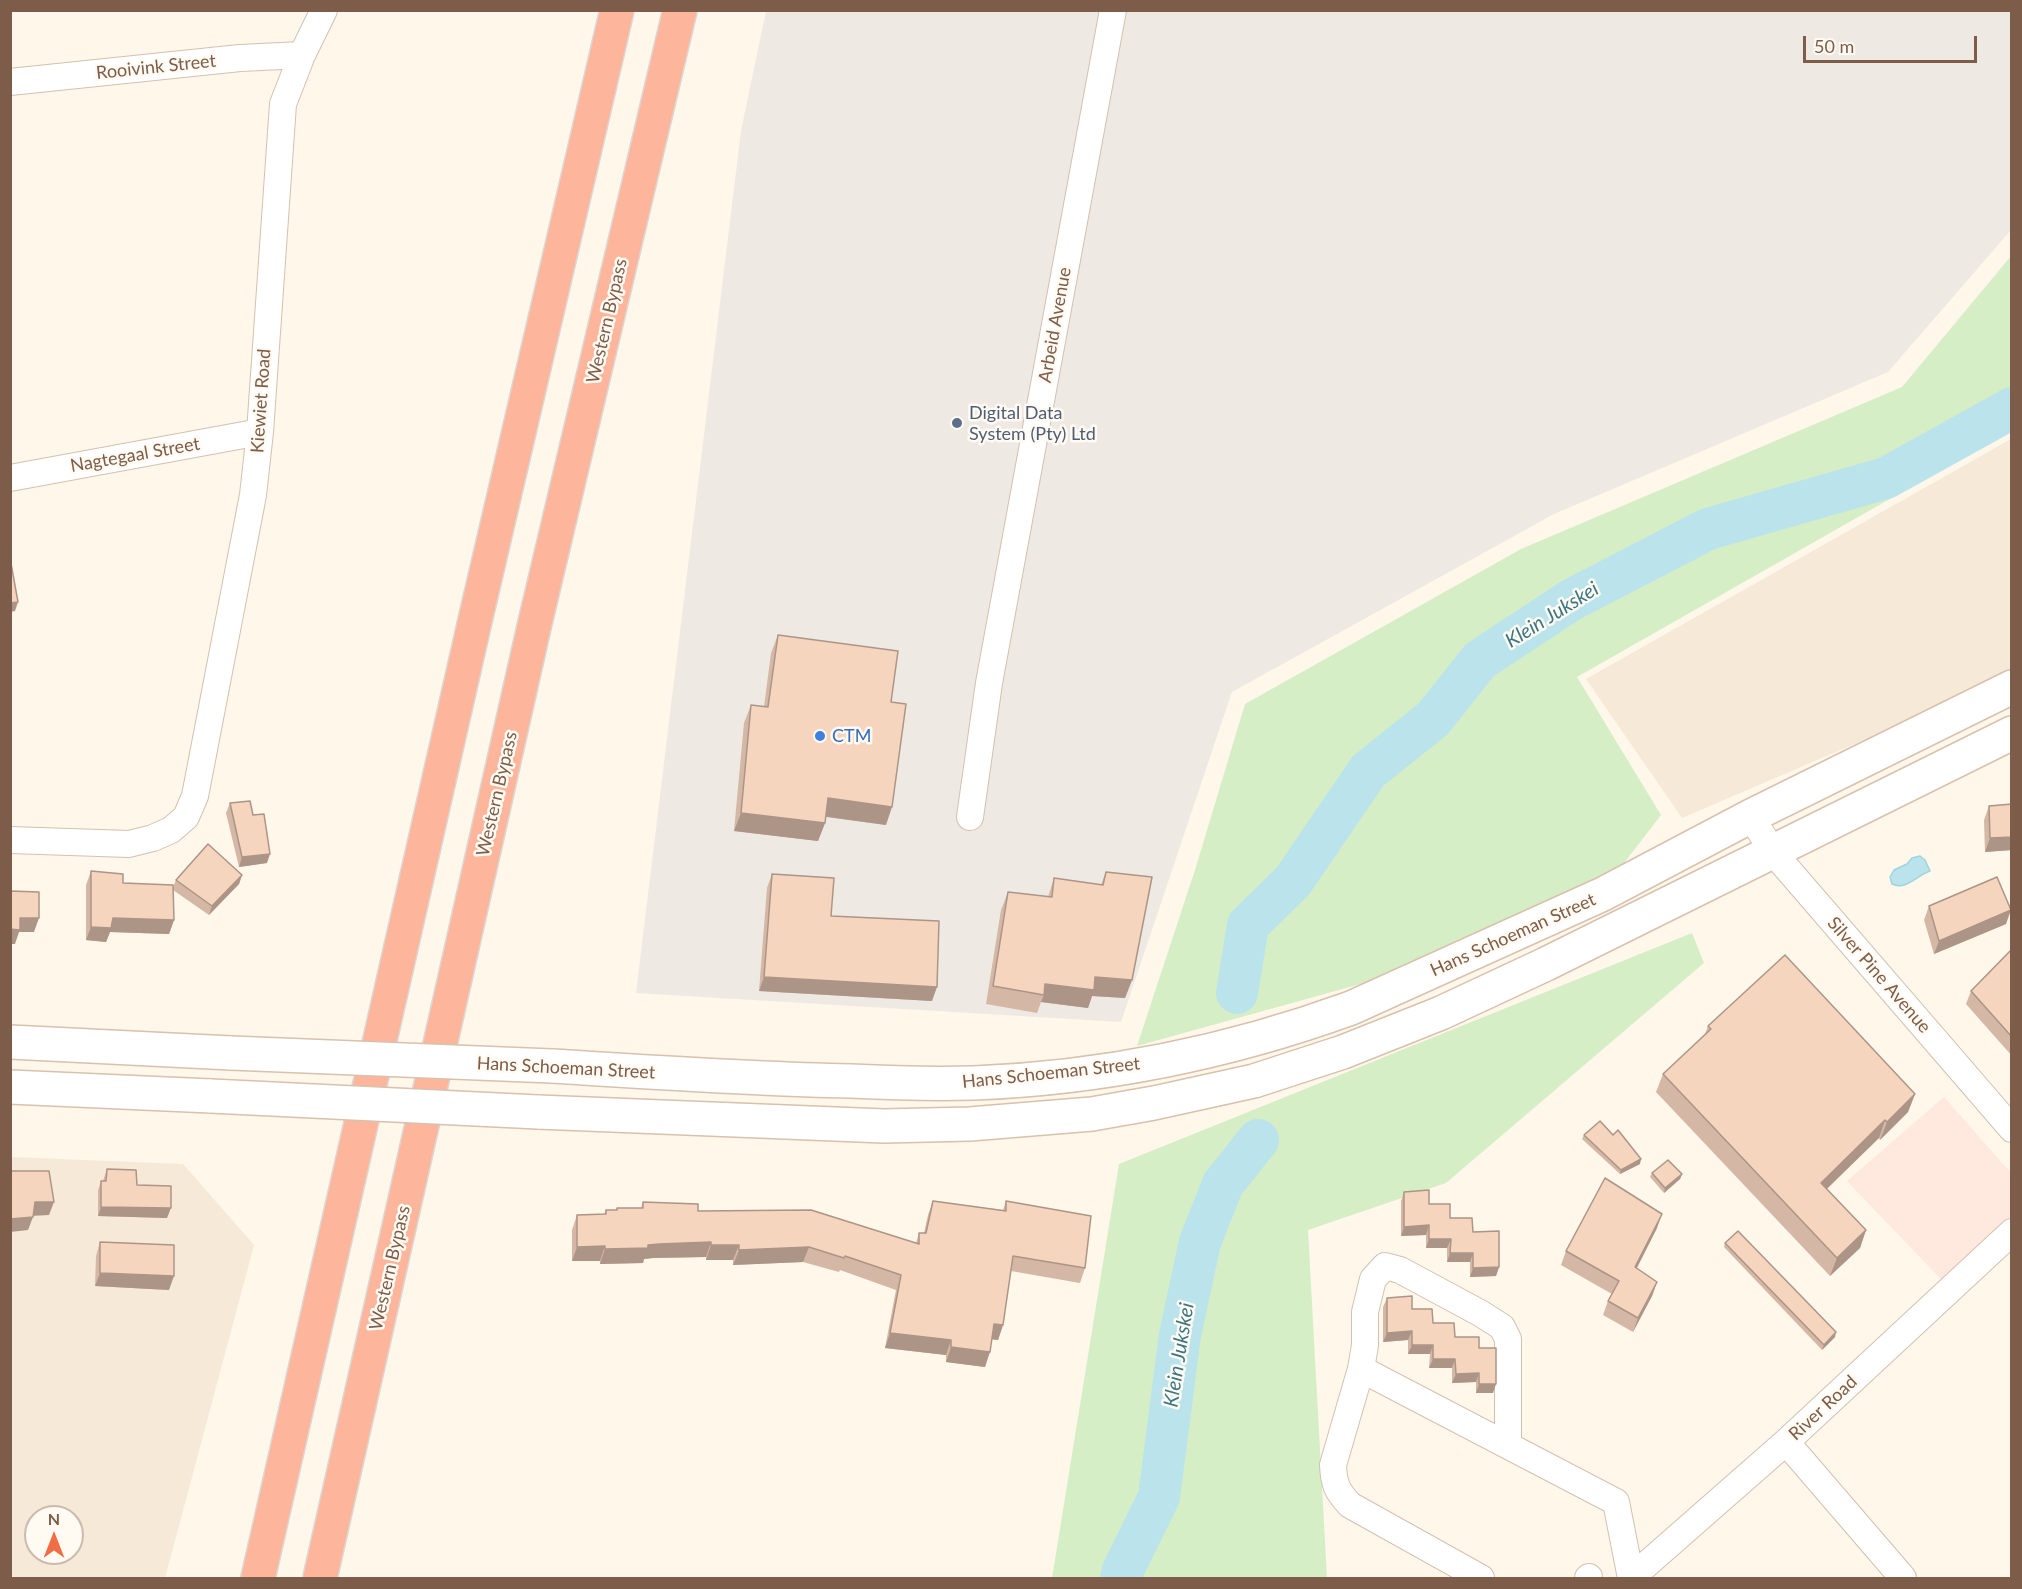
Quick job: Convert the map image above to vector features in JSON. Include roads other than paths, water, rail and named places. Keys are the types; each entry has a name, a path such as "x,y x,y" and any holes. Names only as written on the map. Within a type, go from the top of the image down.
{"highway":[{"path":"258,1578 474,625 617,10"},
{"name":"Western Bypass","path":"320,1578 534,627 680,10"}],"main road":[{"name":"Hans Schoeman Street","path":"10,1042 552,1066 817,1081 973,1083 1033,1079 1143,1065 1229,1047 1351,1008 1603,894 1751,816 2012,687"},
{"name":"Hans Schoeman Street","path":"10,1087 884,1126 1032,1120 1092,1114 1254,1081 1364,1044 1441,1013 1546,964 2012,733"}],"street":[{"name":"Kiewiet Road","path":"10,840 129,844 153,838 171,830 186,817 195,796 253,495 260,432 283,104 324,10"},
{"name":"Arbeid Avenue","path":"970,817 991,672 1113,10"},
{"name":"Rooivink Street","path":"10,82 240,58 302,56"},
{"name":"Nagtegaal Street","path":"10,478 260,432"},
{"name":"Silver Pine Avenue","path":"1751,816 1772,851 2012,1129"},
{"name":"River Road","path":"1631,1578 1786,1442 2012,1232"},
{"path":"1481,1578 1350,1505 1338,1493 1333,1466 1361,1369 1365,1345 1365,1312 1373,1279 1385,1266 1400,1270 1502,1327 1509,1339 1509,1445"},
{"path":"1361,1369 1616,1502 1631,1578"},
{"path":"1786,1442 1903,1578"}],"water":[{"path":"1920,856 1925,860 1930,871 1907,884 1897,886 1892,884 1890,877 1894,870 1907,864 1912,858"}],"waterway":[{"name":"Klein Jukskei","path":"1237,993 1248,925 1293,881 1368,771 1433,719 1480,660 1571,600 1708,529 1886,478 2012,408"},
{"name":"Klein Jukskei","path":"1121,1578 1159,1497 1180,1335 1200,1242 1223,1184 1258,1140"}],"place":[{"name":"Digital Data System (Pty) Ltd","path":"957,423"},
{"name":"CTM","path":"820,736"}]}
